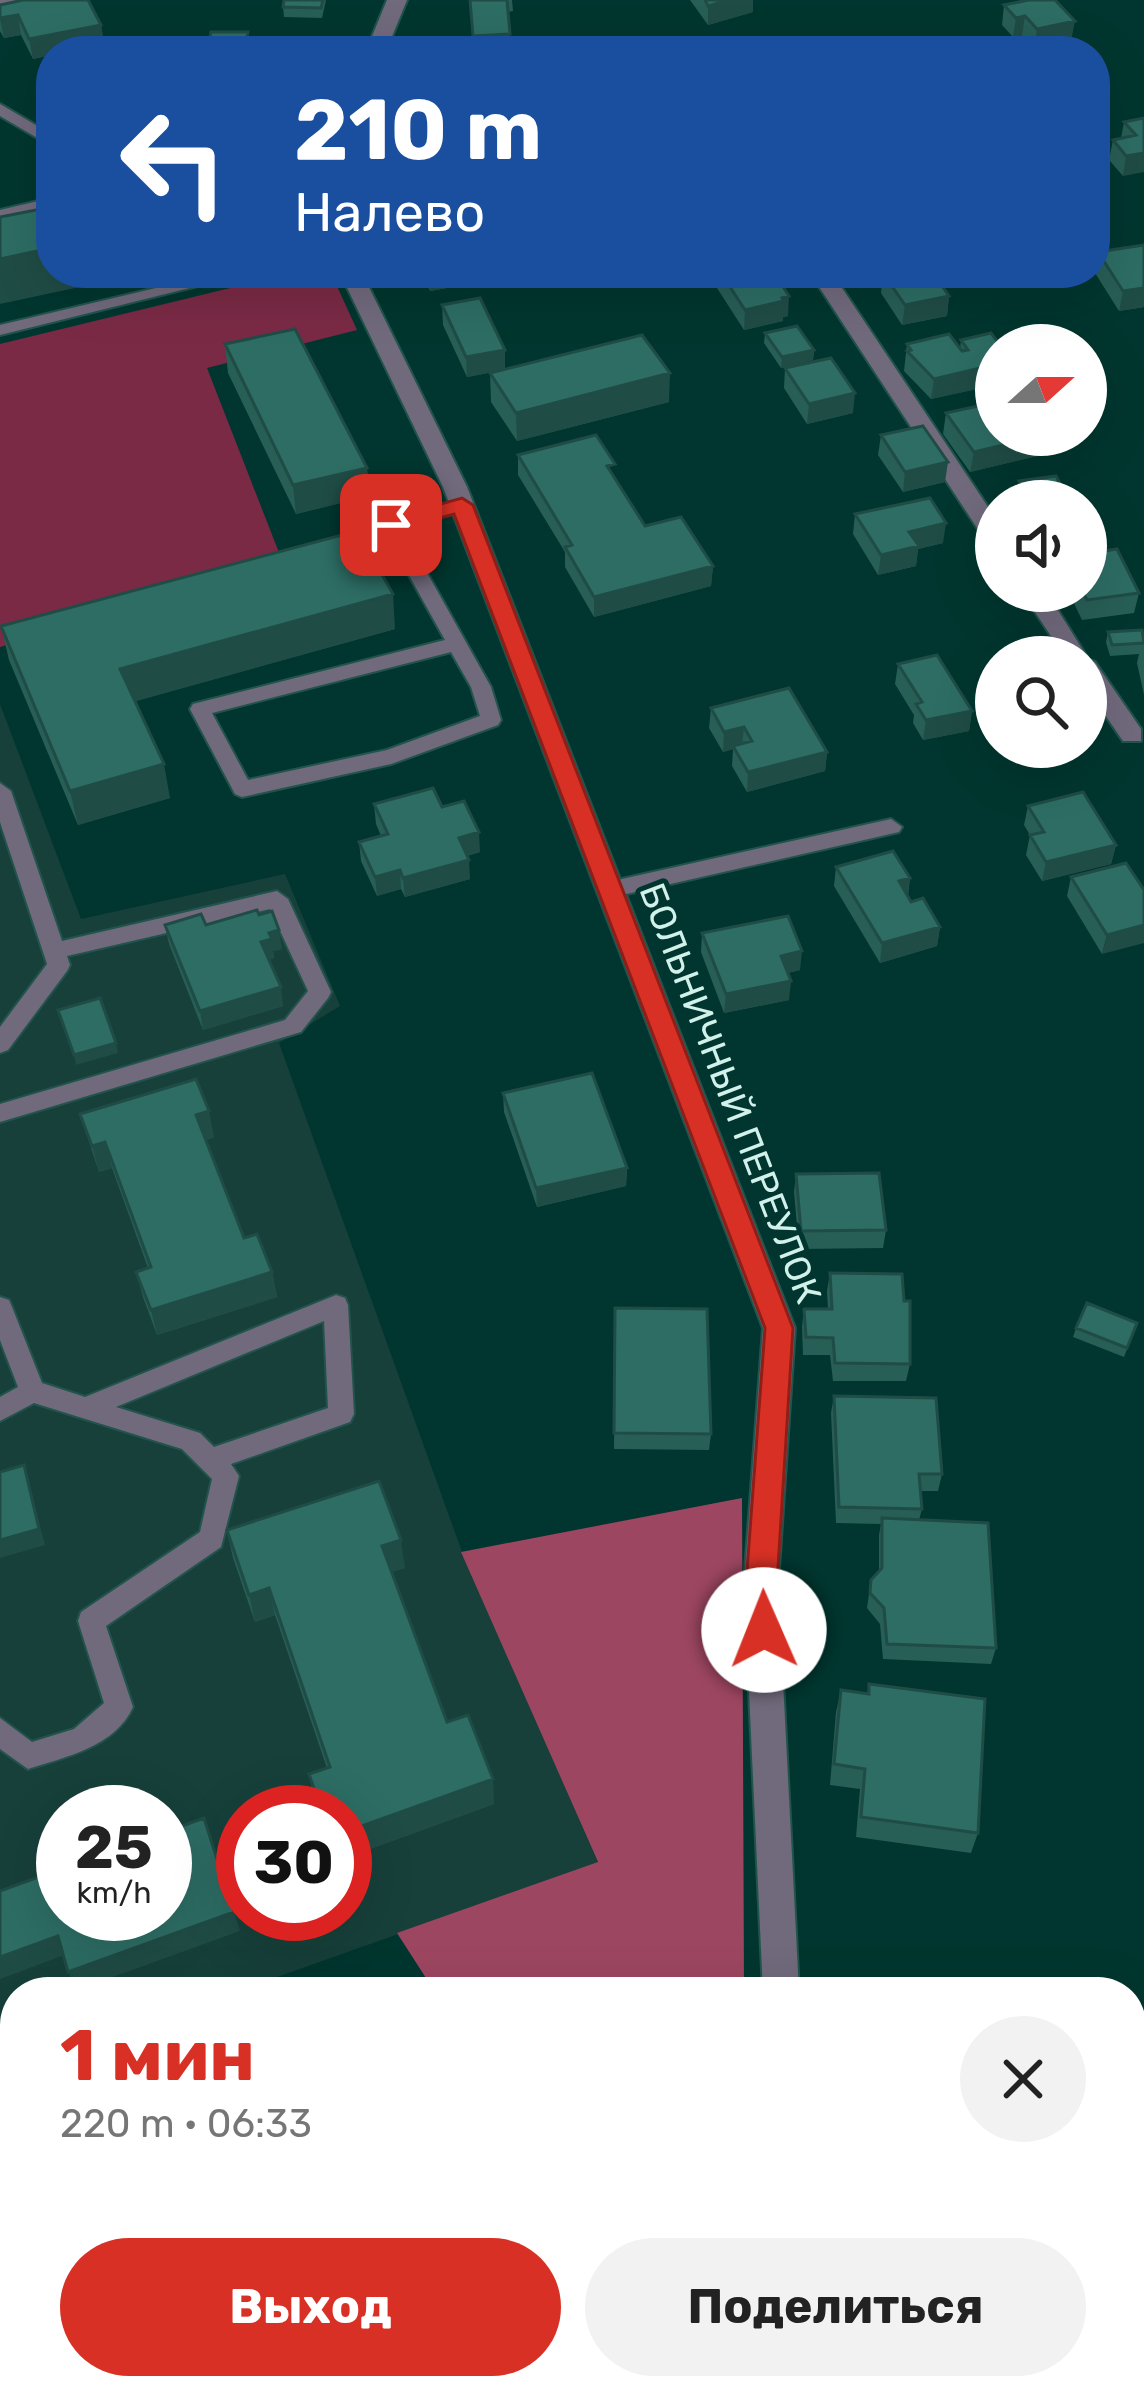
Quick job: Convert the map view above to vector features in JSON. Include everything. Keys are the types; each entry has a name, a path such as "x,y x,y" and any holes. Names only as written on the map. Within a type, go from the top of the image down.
{"street":[{"path":"382,36 397,0"},
{"path":"0,216 36,208"},
{"name":"БОЛЬНИЧНЫЙ ПЕРЕУЛОК","path":"358,288 462,505 779,1328 761,1584 780,1977"},
{"path":"831,288 975,505"},
{"path":"1107,699 1132,735"}],"lane":[{"path":"0,4 18,0"},
{"path":"0,110 36,132"},
{"path":"0,330 178,288"},
{"path":"455,644 200,709 242,789 391,757 490,719 481,687 391,525 462,505"},
{"path":"0,790 58,965 0,1043"},
{"path":"613,890 891,827"},
{"path":"0,1113 292,1027 320,992 277,899 55,951"},
{"path":"85,1408 336,1305 341,1414 210,1460"},
{"path":"0,1307 32,1391"},
{"path":"0,1410 32,1391 191,1441 226,1475 212,1539 91,1621 119,1707 82,1739 28,1756 0,1732"}],"shaded area":[{"path":"230,288 338,288 357,330 207,368 285,568 0,647 0,344"},
{"path":"0,704 81,919 285,874 340,1006 279,1043 462,1552 598,1863 277,1977 0,1977"},
{"path":"742,1498 744,1977 425,1977 397,1933 598,1862 461,1552"}],"building":[{"path":"23,0 88,0 101,25 29,39 18,15 0,18 0,5"},
{"path":"284,0 323,0 321,8 283,7"},
{"path":"470,0 507,0 510,34 473,36"},
{"path":"1055,0 1075,21 1037,29 1004,5"},
{"path":"211,32 248,32 247,36 210,36"},
{"path":"1144,118 1144,153 1126,156 1113,140 1136,135 1124,122"},
{"path":"36,210 36,251 0,259 0,217"},
{"path":"1144,245 1144,288 1123,291 1110,271 1110,250"},
{"path":"731,288 784,288 789,296 784,301 745,310"},
{"path":"893,288 943,288 949,296 905,305"},
{"path":"480,298 505,350 466,357 442,305"},
{"path":"797,326 814,350 782,357 765,333"},
{"path":"295,329 367,468 293,485 225,344"},
{"path":"949,334 962,351 968,350 961,340 975,337 975,369 934,379 907,351 911,350 907,344"},
{"path":"642,335 670,373 516,413 490,373"},
{"path":"831,358 855,393 809,404 785,368"},
{"path":"975,407 975,452 974,452 946,413"},
{"path":"923,426 948,462 905,472 881,435"},
{"path":"596,435 615,464 607,466 645,526 681,517 713,566 594,597 565,547 572,545 518,455"},
{"path":"930,498 946,523 909,532 919,546 881,555 855,514"},
{"path":"357,531 393,594 120,669 164,764 70,791 1,626"},
{"path":"1117,549 1139,593 1107,597 1107,551"},
{"path":"1142,630 1144,643 1112,645 1108,632"},
{"path":"937,655 972,711 926,720 916,704 922,702 898,664"},
{"path":"789,688 827,752 748,772 733,746 752,741 744,727 724,732 711,708"},
{"path":"433,788 442,807 464,801 479,832 459,838 469,860 403,878 400,870 375,877 359,842 388,834 374,804"},
{"path":"1083,792 1116,845 1046,862 1030,835 1044,832 1028,806"},
{"path":"893,851 910,878 899,881 911,902 923,898 940,927 882,943 836,867"},
{"path":"1126,863 1144,890 1144,925 1107,935 1071,877"},
{"path":"257,910 259,915 272,911 279,930 269,933 272,939 261,942 281,987 200,1011 165,925 201,914 206,925"},
{"path":"788,916 802,951 781,956 791,981 726,994 702,933"},
{"path":"100,998 116,1043 74,1055 58,1010"},
{"path":"592,1073 627,1168 536,1188 503,1093"},
{"path":"196,1079 209,1111 196,1115 244,1238 257,1234 272,1272 151,1310 136,1272 151,1267 105,1142 92,1146 80,1114"},
{"path":"879,1173 886,1230 801,1231 796,1174"},
{"path":"830,1273 902,1274 904,1301 910,1301 910,1364 835,1363 833,1338 806,1337 804,1309 832,1309"},
{"path":"1087,1303 1137,1323 1127,1348 1076,1328"},
{"path":"615,1308 707,1309 711,1434 614,1433"},
{"path":"834,1396 936,1398 942,1474 919,1474 922,1509 839,1507"},
{"path":"24,1465 39,1529 0,1540 0,1472"},
{"path":"379,1481 401,1540 382,1546 447,1722 468,1715 493,1779 372,1822 372,1785 313,1785 309,1774 330,1767 269,1588 249,1595 227,1530"},
{"path":"882,1518 988,1523 996,1648 887,1644 884,1608 870,1593 871,1580 882,1568"},
{"path":"869,1684 985,1699 978,1833 861,1817 865,1769 834,1764 841,1690 869,1694"},
{"path":"204,1818 216,1856 216,1919 192,1927 192,1822"},
{"path":"36,1878 36,1941 44,1941 0,1957 0,1891"},
{"path":"59,1941 154,1941 68,1972"}],"route":[{"path":"391,525 462,505 779,1328 761,1584 764,1630"}]}
